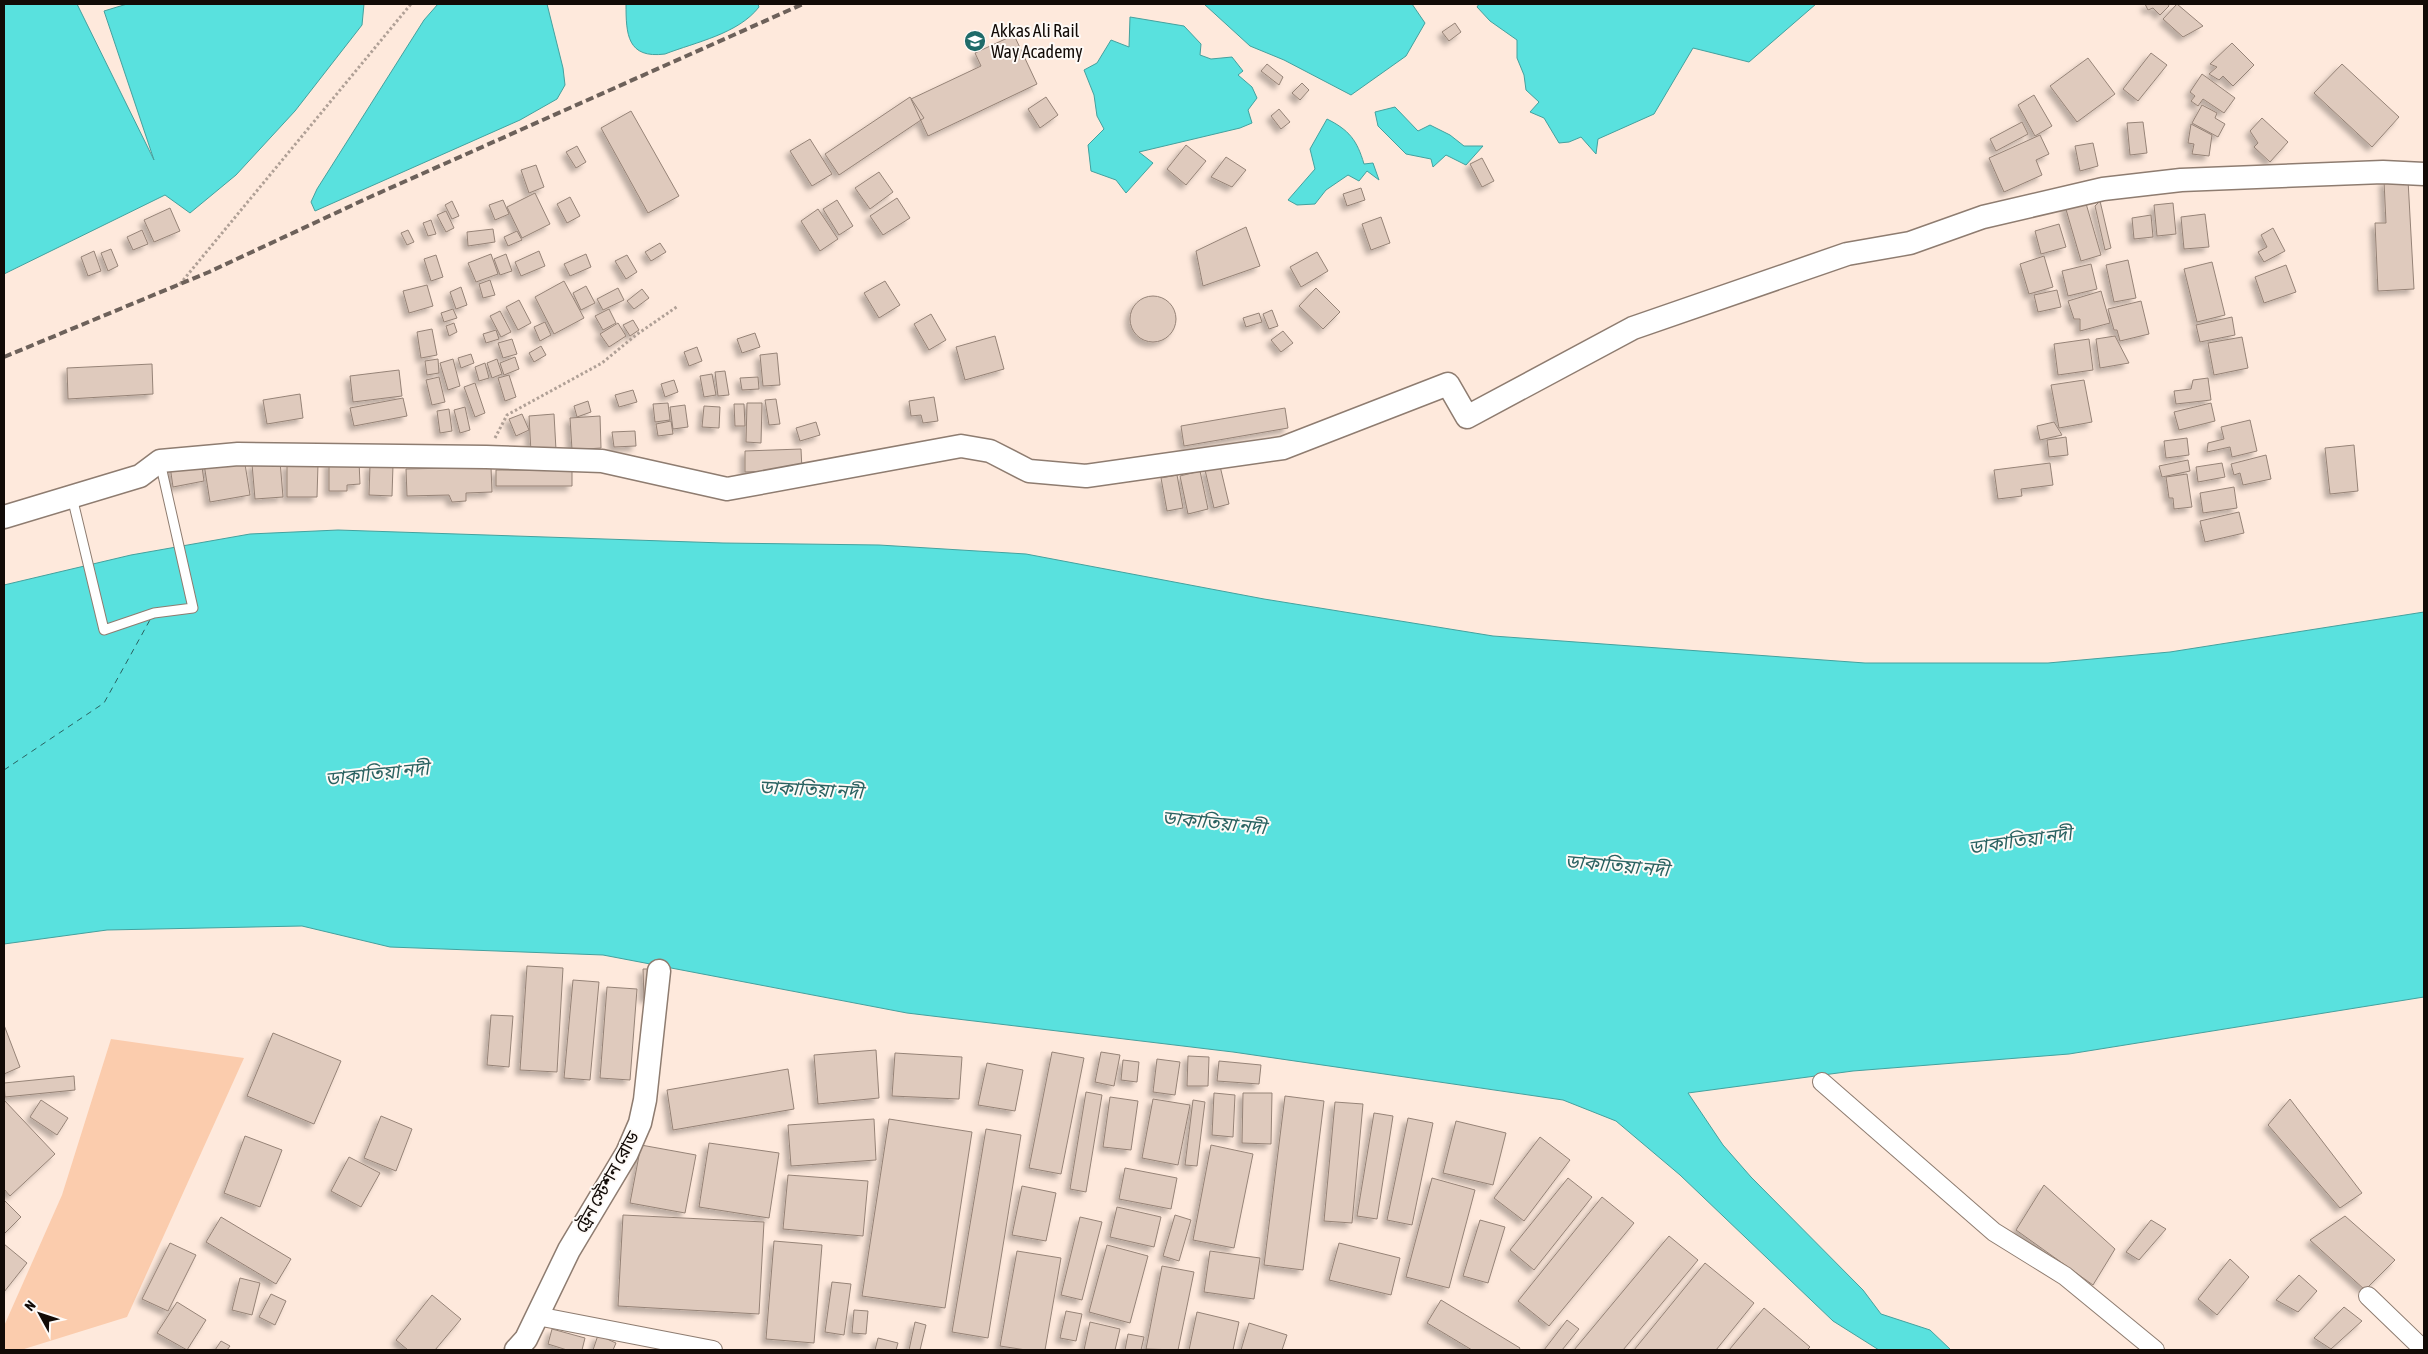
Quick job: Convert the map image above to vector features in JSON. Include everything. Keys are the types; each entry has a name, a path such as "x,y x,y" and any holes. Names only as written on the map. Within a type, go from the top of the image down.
{"street":[{"path":"4,517 140,476 160,461 238,454 486,456 602,461 727,488 961,446 990,451 1029,471 1086,476 1125,471 1283,448 1448,384 1467,417 1633,328 1736,291 1847,254 1910,243 1983,217 2103,189 2181,180 2286,175 2383,172 2424,174"},
{"name":"ট্রেন স্টেশন রোড","path":"516,1350 526,1340 569,1250 627,1153 640,1123 645,1100 659,971"},
{"path":"1822,1082 1994,1232 2065,1276 2155,1350"},
{"path":"2368,1296 2424,1350"},
{"path":"537,1316 713,1350"}],"lane":[{"path":"72,496 104,630 154,613 193,608 160,461"}],"path":[{"path":"180,284 411,4"},
{"path":"486,456 507,415 602,364 636,335 678,306"}],"shaded area":[{"path":"111,1039 244,1058 127,1317 21,1350 4,1350 4,1326 62,1195"}],"water":[{"path":"4,4 77,4 154,160 104,11 127,4 364,4 362,25 295,111 236,175 190,213 165,195 4,274"},
{"path":"438,4 547,4 563,68 565,85 557,99 520,120 315,211 311,202 317,189 424,20"},
{"path":"626,4 758,4 759,7 740,24 728,31 665,54 652,55 643,53 631,42 628,34"},
{"path":"1204,4 1412,4 1425,23 1406,56 1351,95 1284,60 1250,46"},
{"path":"1479,4 1816,4 1749,62 1693,48 1654,114 1598,139 1596,154 1581,137 1569,142 1559,143 1544,118 1530,112 1539,102 1526,90 1524,75 1517,58 1517,40 1490,21 1477,7"},
{"path":"1130,17 1184,26 1201,44 1200,55 1211,59 1232,57 1243,71 1238,75 1252,87 1257,98 1248,110 1252,123 1240,128 1139,152 1153,163 1126,193 1116,180 1091,171 1088,145 1104,129 1097,116 1094,95 1084,70 1097,63 1111,40 1129,47"},
{"path":"1395,107 1418,131 1430,125 1450,135 1464,146 1483,146 1466,165 1446,155 1433,167 1431,159 1406,154 1378,126 1375,112"},
{"path":"1327,119 1347,132 1355,142 1364,164 1373,163 1379,180 1367,171 1359,181 1348,175 1326,190 1315,204 1297,205 1288,200 1315,169 1310,149"},
{"name":"ডাকাতিয়া নদী","path":"338,530 723,543 879,545 1026,554 1264,599 1493,636 1865,663 2048,663 2170,652 2424,612 2424,997 2069,1054 1853,1071 1688,1093 1723,1145 1751,1177 1863,1290 1881,1314 1930,1330 1951,1350 1879,1350 1833,1321 1680,1175 1616,1121 1563,1100 1233,1052 907,1013 603,955 390,947 302,926 107,930 4,944 4,585 131,555 250,534"}],"building":[{"path":"2145,4 2168,4 2169,6 2160,15 2153,8 2148,10"},
{"path":"2177,4 2203,26 2183,37 2163,19"},
{"path":"1455,23 1461,32 1449,41 1442,32"},
{"path":"1014,35 1037,84 928,136 911,99 981,66 975,53"},
{"path":"2232,43 2254,65 2233,86 2223,76 2219,80 2209,74 2217,67 2210,64"},
{"path":"2151,53 2167,65 2138,101 2123,89"},
{"path":"2088,58 2115,94 2077,122 2050,86"},
{"path":"1267,64 1283,77 1279,85 1261,71"},
{"path":"2342,64 2399,117 2372,147 2314,93"},
{"path":"2202,74 2235,98 2224,113 2203,99 2198,106 2191,101 2195,96 2190,92"},
{"path":"1302,83 1309,90 1300,100 1292,93"},
{"path":"2034,95 2052,126 2035,136 2018,105"},
{"path":"910,97 924,118 839,175 825,154"},
{"path":"1046,97 1058,115 1040,128 1028,109"},
{"path":"2202,105 2217,113 2215,118 2225,124 2218,137 2192,123"},
{"path":"1279,109 1290,122 1281,129 1271,116"},
{"path":"631,111 679,196 648,213 601,128"},
{"path":"2262,118 2288,142 2270,162 2254,147 2258,143 2250,131"},
{"path":"2022,122 2028,134 1996,151 1990,139"},
{"path":"2143,122 2147,153 2130,155 2127,123"},
{"path":"2191,124 2212,135 2209,156 2192,154 2194,144 2188,143"},
{"path":"2040,135 2049,154 2036,160 2042,175 2004,192 1989,158"},
{"path":"810,139 832,174 812,186 790,151"},
{"path":"2093,143 2098,166 2080,171 2075,146"},
{"path":"1186,145 1206,161 1186,185 1167,169"},
{"path":"577,146 586,162 576,168 566,152"},
{"path":"1226,157 1246,170 1232,187 1211,177"},
{"path":"1482,158 1494,181 1482,187 1470,164"},
{"path":"536,165 544,187 529,193 521,170"},
{"path":"879,172 893,192 870,209 855,188"},
{"path":"2408,180 2414,289 2378,291 2375,223 2386,223 2384,181"},
{"path":"1361,188 1365,200 1347,206 1343,194"},
{"path":"535,193 550,224 522,238 507,207"},
{"path":"570,197 580,216 567,223 557,204"},
{"path":"897,198 910,218 883,235 870,216"},
{"path":"503,200 509,214 495,220 489,205"},
{"path":"837,200 853,226 839,235 823,209"},
{"path":"2085,200 2101,255 2081,261 2065,206"},
{"path":"452,201 459,216 452,219 445,205"},
{"path":"2100,201 2111,248 2105,250 2095,206"},
{"path":"2173,203 2176,234 2157,236 2154,205"},
{"path":"170,208 180,231 154,242 144,220"},
{"path":"818,209 838,239 820,251 801,221"},
{"path":"446,211 454,228 446,232 437,215"},
{"path":"2205,214 2209,247 2184,249 2181,217"},
{"path":"2151,215 2153,237 2134,239 2132,218"},
{"path":"1381,217 1390,243 1371,250 1362,224"},
{"path":"431,220 436,234 428,236 423,223"},
{"path":"2059,224 2066,247 2041,254 2035,231"},
{"path":"1246,227 1260,266 1203,286 1196,251"},
{"path":"2273,228 2285,251 2264,262 2258,252 2267,247 2261,235"},
{"path":"493,229 495,242 468,246 467,232"},
{"path":"142,230 148,244 133,250 127,237"},
{"path":"408,230 414,242 407,245 401,233"},
{"path":"517,231 522,240 508,246 504,237"},
{"path":"660,243 666,252 651,261 645,252"},
{"path":"111,249 118,266 108,271 101,253"},
{"path":"94,251 101,271 88,276 81,257"},
{"path":"539,251 545,266 521,276 515,262"},
{"path":"1317,252 1328,271 1301,287 1290,267"},
{"path":"491,254 498,274 476,282 468,263"},
{"path":"506,254 512,271 500,275 494,259"},
{"path":"586,254 591,267 570,276 564,264"},
{"path":"436,255 443,277 431,281 424,259"},
{"path":"627,255 637,272 626,279 615,261"},
{"path":"2044,256 2053,287 2029,294 2020,264"},
{"path":"2128,260 2136,298 2114,302 2106,265"},
{"path":"2212,262 2225,315 2197,322 2184,269"},
{"path":"2091,264 2097,289 2068,296 2062,271"},
{"path":"2286,265 2296,292 2264,303 2255,277"},
{"path":"490,280 495,295 483,298 479,284"},
{"path":"564,281 584,318 554,334 535,297"},
{"path":"885,281 900,305 879,318 864,293"},
{"path":"427,285 433,306 409,313 403,291"},
{"path":"586,286 595,303 581,310 573,293"},
{"path":"461,287 467,305 456,309 450,292"},
{"path":"618,288 624,300 603,310 597,299"},
{"path":"1316,288 1340,312 1323,329 1299,306"},
{"path":"642,289 649,298 634,309 627,301"},
{"path":"2057,290 2061,307 2038,312 2034,295"},
{"path":"2101,291 2110,323 2080,331 2080,319 2074,319 2068,301"},
{"path":"1158,296 1170,302 1175,310 1175,328 1170,336 1162,341 1148,342 1136,336 1131,328 1130,314 1136,302 1144,297"},
{"path":"519,300 531,323 518,330 506,307"},
{"path":"2141,301 2149,334 2120,341 2117,330 2114,330 2108,309"},
{"path":"453,309 457,318 444,322 441,313"},
{"path":"609,309 616,323 603,330 595,316"},
{"path":"1272,310 1278,326 1269,329 1263,314"},
{"path":"500,311 511,332 501,337 490,316"},
{"path":"1259,313 1262,322 1246,327 1243,318"},
{"path":"931,314 946,340 929,350 914,324"},
{"path":"2232,317 2235,335 2200,342 2196,325"},
{"path":"633,320 639,330 630,336 623,325"},
{"path":"545,322 551,335 540,341 534,327"},
{"path":"454,323 457,332 449,336 446,326"},
{"path":"618,323 626,336 609,347 600,334"},
{"path":"432,329 437,355 421,358 417,332"},
{"path":"496,330 499,339 486,343 483,334"},
{"path":"1283,331 1293,343 1281,352 1271,340"},
{"path":"755,333 760,347 742,353 737,339"},
{"path":"995,336 1004,369 965,380 956,347"},
{"path":"2115,336 2129,363 2100,368 2096,339"},
{"path":"2242,337 2248,368 2214,375 2208,343"},
{"path":"512,339 517,354 503,358 498,343"},
{"path":"2089,339 2093,370 2058,375 2054,344"},
{"path":"541,346 546,355 534,362 529,353"},
{"path":"697,347 702,361 689,366 684,352"},
{"path":"777,353 780,385 763,386 760,355"},
{"path":"471,354 474,363 461,368 458,358"},
{"path":"515,357 519,369 504,375 500,363"},
{"path":"438,359 439,373 427,375 425,361"},
{"path":"453,359 460,386 448,390 440,363"},
{"path":"497,359 502,374 492,378 487,363"},
{"path":"485,363 489,378 479,381 475,367"},
{"path":"152,364 153,394 68,399 67,368"},
{"path":"399,370 402,396 353,402 350,376"},
{"path":"725,371 729,395 718,396 715,372"},
{"path":"712,374 716,395 704,397 700,376"},
{"path":"509,375 516,397 505,401 498,378"},
{"path":"439,377 445,402 432,405 426,380"},
{"path":"758,377 759,389 742,390 740,378"},
{"path":"2208,378 2211,400 2176,404 2174,391 2191,389 2193,380"},
{"path":"674,380 678,392 665,397 661,384"},
{"path":"2084,380 2092,422 2059,428 2051,385"},
{"path":"475,383 485,413 475,417 464,387"},
{"path":"633,390 637,402 619,407 615,395"},
{"path":"300,394 303,418 267,424 263,400"},
{"path":"934,397 938,421 923,423 921,415 911,416 909,401"},
{"path":"403,398 407,416 354,426 350,408"},
{"path":"776,399 780,424 769,425 765,400"},
{"path":"588,401 591,412 577,417 574,406"},
{"path":"668,403 670,420 655,422 653,404"},
{"path":"747,403 762,403 761,443 746,442"},
{"path":"2211,403 2215,421 2179,430 2174,412"},
{"path":"734,404 744,404 745,426 735,426"},
{"path":"685,405 688,427 673,429 670,407"},
{"path":"704,406 720,407 719,428 702,427"},
{"path":"465,407 470,430 460,433 454,410"},
{"path":"1285,408 1288,428 1184,446 1181,426"},
{"path":"449,409 452,431 440,433 437,411"},
{"path":"522,414 529,430 516,436 509,419"},
{"path":"554,414 556,450 531,452 529,416"},
{"path":"600,416 601,448 572,450 570,418"},
{"path":"2250,420 2257,451 2232,457 2230,447 2207,452 2208,443 2224,439 2221,427"},
{"path":"671,421 673,434 658,436 656,424"},
{"path":"816,422 820,435 800,441 796,428"},
{"path":"2054,422 2062,435 2040,440 2037,426"},
{"path":"635,431 636,446 614,447 612,432"},
{"path":"2066,437 2068,455 2049,457 2047,440"},
{"path":"2187,438 2189,455 2166,458 2164,441"},
{"path":"2354,445 2358,491 2330,494 2325,448"},
{"path":"801,449 802,470 745,472 745,451"},
{"path":"2266,455 2271,479 2243,485 2240,473 2234,475 2231,464"},
{"path":"244,458 250,495 210,502 204,464"},
{"path":"201,460 204,481 173,487 170,466"},
{"path":"2188,460 2190,471 2162,477 2159,466"},
{"path":"280,461 283,497 255,499 252,464"},
{"path":"359,461 360,484 347,485 347,491 329,491 329,462"},
{"path":"2050,463 2053,485 2021,489 2022,496 1998,499 1994,470"},
{"path":"2222,463 2225,477 2198,482 2196,467"},
{"path":"287,464 318,464 317,497 287,497"},
{"path":"370,465 393,465 392,496 369,495"},
{"path":"1220,466 1229,504 1214,508 1205,470"},
{"path":"491,467 492,492 466,493 466,501 452,502 449,495 407,496 406,469"},
{"path":"496,470 572,470 572,486 496,486"},
{"path":"1200,471 1208,509 1188,514 1180,476"},
{"path":"2187,474 2192,507 2174,509 2173,498 2169,498 2166,477"},
{"path":"1177,475 1183,508 1167,511 1161,478"},
{"path":"2234,487 2237,508 2203,513 2200,493"},
{"path":"2239,512 2244,533 2205,542 2200,521"},
{"path":"527,966 563,968 557,1072 520,1070"},
{"path":"643,969 655,969 655,998 644,998"},
{"path":"573,980 599,982 590,1080 564,1078"},
{"path":"607,987 637,989 630,1080 600,1078"},
{"path":"491,1015 513,1016 509,1067 487,1065"},
{"path":"4,1025 20,1067 4,1074"},
{"path":"273,1033 341,1061 314,1124 247,1096"},
{"path":"876,1050 879,1098 818,1104 814,1055"},
{"path":"1052,1052 1084,1058 1061,1174 1029,1168"},
{"path":"1101,1052 1120,1055 1114,1086 1095,1082"},
{"path":"895,1053 962,1057 959,1099 892,1096"},
{"path":"1188,1056 1209,1057 1208,1086 1187,1086"},
{"path":"1157,1059 1180,1062 1175,1095 1153,1092"},
{"path":"1123,1060 1139,1062 1137,1082 1121,1080"},
{"path":"1219,1061 1261,1065 1259,1084 1217,1081"},
{"path":"987,1063 1023,1070 1015,1111 978,1105"},
{"path":"788,1069 794,1109 673,1130 667,1090"},
{"path":"74,1076 75,1090 5,1097 4,1083"},
{"path":"1086,1092 1102,1095 1086,1192 1070,1189"},
{"path":"1214,1093 1235,1095 1233,1137 1212,1135"},
{"path":"1243,1093 1272,1093 1271,1144 1242,1143"},
{"path":"1285,1096 1324,1101 1303,1270 1264,1265"},
{"path":"1110,1097 1138,1101 1131,1150 1103,1147"},
{"path":"1153,1099 1190,1105 1178,1165 1142,1158"},
{"path":"2290,1099 2362,1193 2340,1208 2268,1125"},
{"path":"4,1100 55,1154 10,1196 4,1189"},
{"path":"41,1100 68,1118 57,1135 30,1117"},
{"path":"1193,1100 1205,1102 1197,1166 1185,1165"},
{"path":"1335,1102 1363,1104 1352,1223 1324,1221"},
{"path":"1374,1113 1393,1116 1377,1219 1357,1216"},
{"path":"381,1116 412,1129 396,1171 364,1158"},
{"path":"1408,1118 1433,1123 1412,1225 1387,1220"},
{"path":"874,1119 876,1160 791,1166 788,1125"},
{"path":"889,1119 972,1132 945,1308 862,1296"},
{"path":"1456,1121 1506,1133 1493,1185 1443,1173"},
{"path":"986,1129 1021,1135 988,1338 952,1332"},
{"path":"245,1136 282,1150 260,1207 224,1193"},
{"path":"1540,1137 1570,1160 1524,1221 1494,1198"},
{"path":"709,1143 779,1153 769,1218 699,1207"},
{"path":"641,1145 696,1155 685,1213 630,1203"},
{"path":"1211,1145 1253,1154 1234,1248 1193,1240"},
{"path":"349,1157 380,1173 361,1207 331,1191"},
{"path":"1125,1168 1177,1178 1171,1209 1119,1199"},
{"path":"788,1175 868,1181 863,1236 783,1229"},
{"path":"1432,1178 1475,1190 1449,1288 1406,1277"},
{"path":"1568,1178 1592,1197 1534,1270 1510,1250"},
{"path":"2044,1185 2115,1249 2093,1285 2016,1230"},
{"path":"1022,1186 1056,1193 1046,1241 1012,1235"},
{"path":"1602,1197 1634,1223 1549,1326 1518,1301"},
{"path":"4,1200 21,1217 4,1234"},
{"path":"1117,1207 1161,1217 1154,1247 1110,1237"},
{"path":"623,1215 764,1222 759,1314 618,1306"},
{"path":"1175,1215 1191,1220 1179,1261 1163,1256"},
{"path":"2345,1216 2395,1260 2365,1290 2310,1240"},
{"path":"221,1217 291,1259 276,1284 206,1242"},
{"path":"1080,1217 1102,1222 1082,1300 1061,1295"},
{"path":"1480,1220 1505,1227 1488,1283 1463,1276"},
{"path":"2151,1220 2166,1229 2139,1260 2126,1252"},
{"path":"1669,1236 1698,1260 1623,1350 1574,1350"},
{"path":"774,1241 822,1245 814,1343 766,1339"},
{"path":"170,1243 196,1255 168,1311 142,1299"},
{"path":"1339,1243 1400,1258 1391,1295 1329,1280"},
{"path":"4,1244 27,1263 4,1292"},
{"path":"1107,1245 1148,1256 1130,1323 1089,1312"},
{"path":"1017,1251 1061,1258 1045,1350 1026,1350 1000,1346"},
{"path":"1210,1251 1260,1258 1254,1299 1204,1292"},
{"path":"2230,1259 2249,1277 2217,1315 2198,1299"},
{"path":"1705,1263 1754,1303 1716,1350 1634,1350"},
{"path":"1162,1266 1194,1272 1178,1350 1146,1349"},
{"path":"2299,1275 2317,1291 2298,1312 2276,1300"},
{"path":"240,1278 260,1283 252,1315 232,1310"},
{"path":"832,1282 851,1284 844,1335 825,1332"},
{"path":"271,1294 286,1301 275,1325 259,1317"},
{"path":"432,1295 461,1319 435,1350 408,1350 396,1340"},
{"path":"1441,1300 1520,1348 1519,1350 1472,1350 1427,1323"},
{"path":"177,1302 206,1320 187,1350 157,1333"},
{"path":"2344,1307 2362,1321 2331,1349 2314,1338"},
{"path":"1764,1308 1810,1347 1807,1350 1729,1350"},
{"path":"854,1310 868,1311 866,1334 852,1333"},
{"path":"1066,1311 1082,1314 1076,1341 1060,1338"},
{"path":"1197,1312 1239,1322 1233,1350 1189,1350"},
{"path":"1567,1320 1579,1329 1562,1350 1544,1350"},
{"path":"915,1322 926,1325 920,1350 909,1350"},
{"path":"1090,1322 1120,1329 1115,1350 1084,1350"},
{"path":"1249,1323 1287,1335 1282,1350 1241,1350"},
{"path":"552,1329 585,1338 582,1350 567,1350 548,1344"},
{"path":"1128,1334 1144,1337 1141,1350 1125,1350"},
{"path":"598,1335 616,1343 613,1350 593,1350"},
{"path":"878,1338 898,1343 896,1350 875,1350"},
{"path":"221,1341 230,1346 227,1350 215,1350"}],"ferry route":[{"path":"4,770 104,703 151,618"}],"railway":[{"path":"4,357 209,272 370,197 803,4"}],"place":[{"name":"Akkas Ali Rail Way Academy","path":"975,41"}]}
